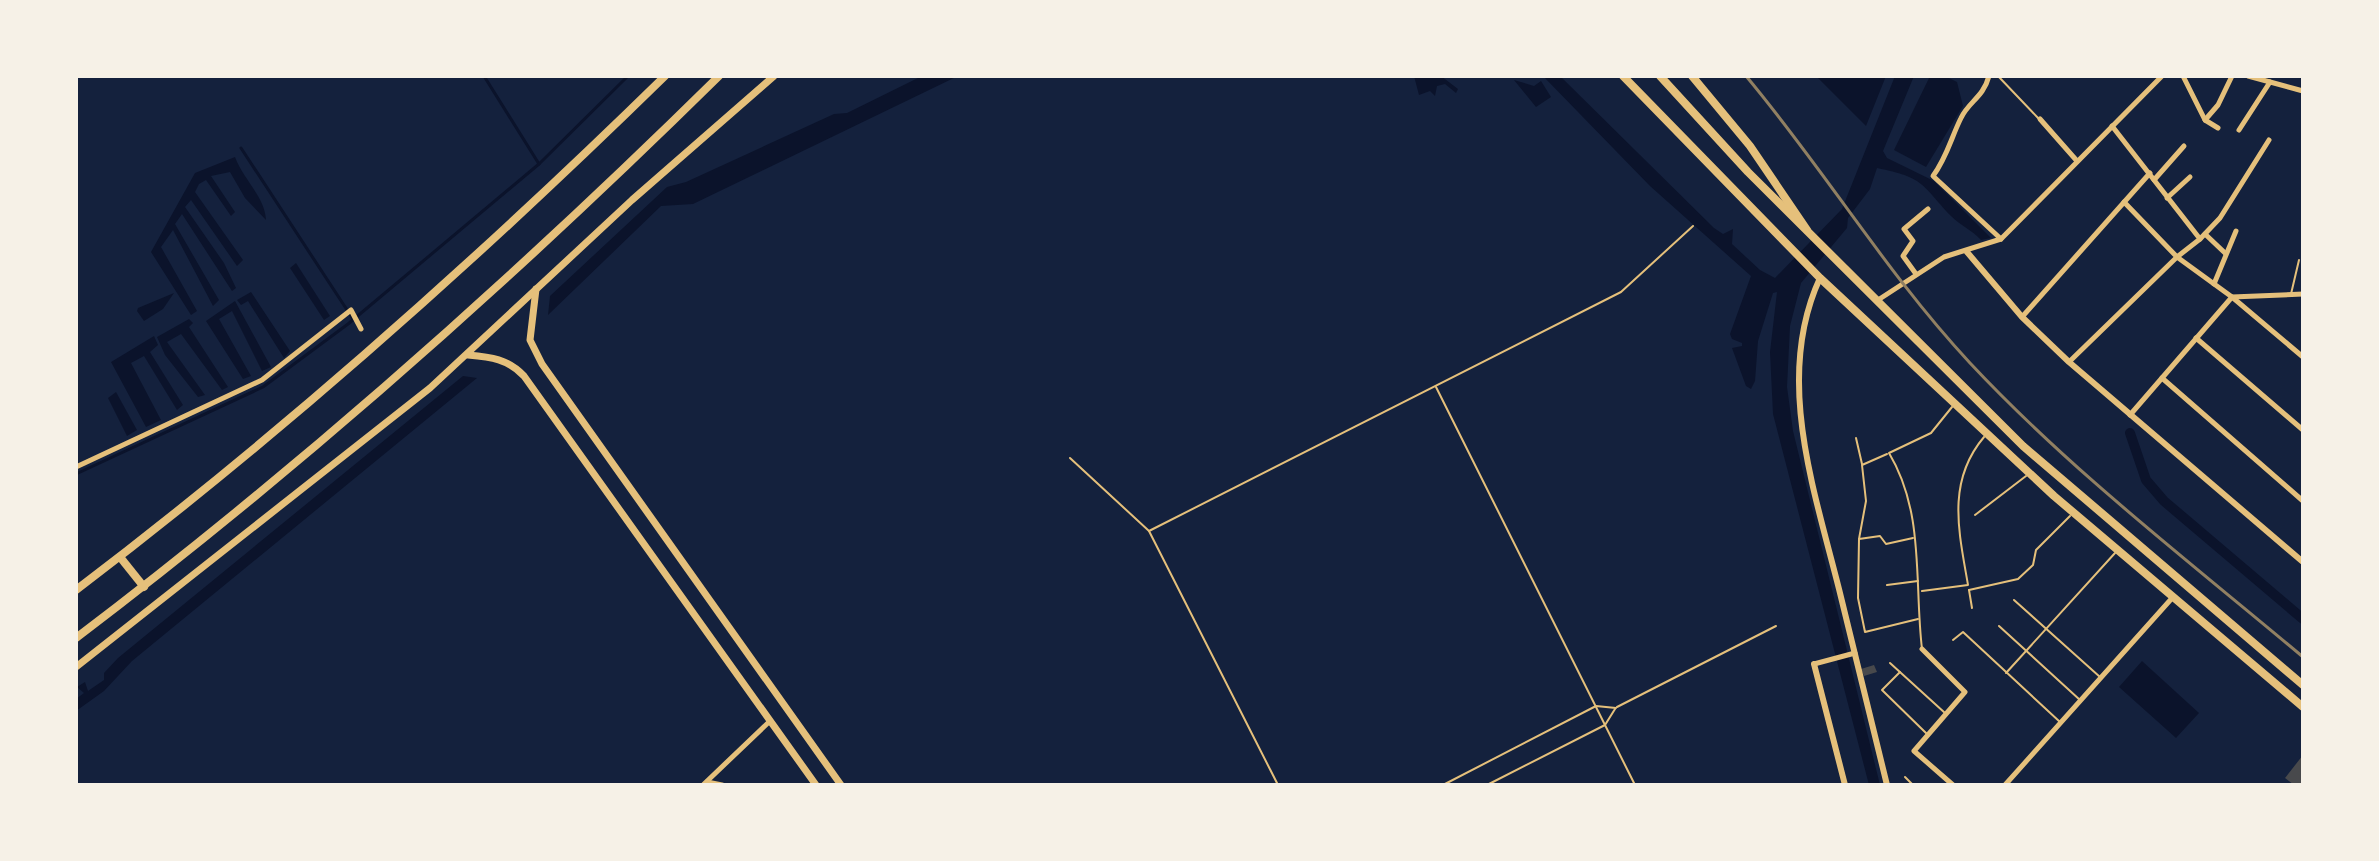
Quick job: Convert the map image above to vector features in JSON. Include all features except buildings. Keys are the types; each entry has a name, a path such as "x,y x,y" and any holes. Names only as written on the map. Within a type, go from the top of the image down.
{"highway":[{"path":"76,590 323,390 557,182 665,76"},
{"path":"76,638 144,587 360,408 584,209 719,76"},
{"path":"1623,76 1819,277 2030,473 2303,707"},
{"path":"1660,76 1807,230 2023,446 2303,685"},
{"path":"1692,76 1750,146 1807,230"},
{"path":"120,557 144,587"},
{"path":"2267,677 2277,664"}],"main road":[{"path":"76,667 359,446 468,355 632,200 774,76"},
{"path":"536,289 530,340 542,364 841,785"},
{"path":"468,355 498,359 515,367 524,376 816,785"},
{"path":"770,721 786,708"}],"street":[{"path":"1989,76 1985,91 1962,114 1947,157 1933,176 2001,239"},
{"path":"1878,300 1944,257 2001,239 2034,210 2077,161 2162,76"},
{"path":"2183,76 2205,120 2218,128"},
{"path":"2205,120 2218,105 2232,76"},
{"path":"2250,76 2303,91"},
{"path":"2239,130 2270,82"},
{"path":"2040,119 2077,161"},
{"path":"2112,126 2167,198 2203,237 2225,253"},
{"path":"2069,362 2177,257 2203,237 2220,218 2269,140"},
{"path":"2154,180 2184,146"},
{"path":"2022,317 2150,173"},
{"path":"2167,198 2190,177"},
{"path":"2124,202 2177,257 2232,297 2303,357"},
{"path":"1916,274 1903,256 1913,241 1904,229 1928,209"},
{"path":"2214,284 2236,231"},
{"path":"1967,252 2022,317 2069,362 2303,562"},
{"path":"1819,277 1803,332 1800,410 1811,477 1887,785"},
{"path":"2130,415 2232,297 2303,294"},
{"path":"76,467 262,380 351,310 361,329"},
{"path":"2196,338 2303,430"},
{"path":"2162,378 2303,501"},
{"path":"2005,785 2174,597"},
{"path":"1922,649 1965,692 1914,751 1953,785"},
{"path":"1845,785 1814,664 1855,653"},
{"path":"705,783 770,721"},
{"path":"705,783 722,785"}],"lane":[{"path":"1998,76 2040,119"},
{"path":"1149,531 1621,292 1693,226"},
{"path":"2290,295 2299,260"},
{"path":"1435,386 1635,785"},
{"path":"1862,465 1931,433 1955,403"},
{"path":"1972,608 1956,501 1966,465 1987,433"},
{"path":"1856,438 1866,501 1859,539 1858,598 1865,632 1919,619"},
{"path":"1889,453 1908,494 1920,592 1922,649"},
{"path":"1070,458 1149,531 1278,785"},
{"path":"1975,515 2030,473"},
{"path":"1969,590 2018,579 2033,565 2036,550 2074,512"},
{"path":"1859,539 1880,536 1886,544 1914,537"},
{"path":"2006,673 2118,549"},
{"path":"1887,585 1919,581"},
{"path":"1920,592 1968,585"},
{"path":"2014,600 2101,678"},
{"path":"1487,785 1605,725 1616,708 1776,626"},
{"path":"1999,626 2081,701"},
{"path":"1953,640 1963,632 2061,723"},
{"path":"1890,663 1946,714"},
{"path":"1900,672 1882,690 1927,735"},
{"path":"1443,785 1596,706 1616,708"},
{"path":"1905,777 1913,785"}],"water":[{"path":"922,76 958,76 693,204 661,206 548,315 550,296 667,187 686,182 834,114 847,113"},
{"path":"1414,76 1441,76 1458,89 1456,93 1445,84 1437,86 1435,96 1430,91 1419,95"},
{"path":"1543,76 1560,76 1714,228 1723,234 1733,229 1732,244 1760,270 1775,278 1842,209 1895,76 1914,76 1883,151 1887,158 1934,181 1991,238 1981,240 1955,219 1920,183 1877,168 1870,189 1848,218 1847,228 1801,283 1790,326 1787,387 1793,431 1880,785 1869,785 1773,414 1770,352 1777,292 1773,293 1758,341 1755,381 1751,389 1746,386 1732,348 1742,346 1742,343 1732,339 1730,334 1751,276 1650,186"},
{"path":"1816,76 1886,76 1866,126"},
{"path":"1930,76 1945,76 1957,82 1963,106 1926,167 1894,150"},
{"path":"1514,80 1534,86 1541,81 1551,97 1536,107"},
{"path":"235,157 262,204 266,220 245,198 230,172 211,176 235,212 231,216 206,180 199,184 195,192 243,260 237,266 191,200 185,207 224,263 236,288 232,291 182,214 175,224 219,300 213,306 173,230 161,247 197,311 191,315 151,252 195,173"},
{"path":"296,263 330,316 324,320 290,268"},
{"path":"251,292 290,351 284,358 248,301 241,305 237,300"},
{"path":"174,293 163,309 144,321 137,311 138,308"},
{"path":"235,301 271,367 262,371 232,311 219,319 251,376 243,379 206,321"},
{"path":"189,319 193,323 189,327 228,387 222,390 181,334 167,342 205,395 198,397 165,355 157,337"},
{"path":"154,336 158,345 150,352 183,405 177,410 144,356 131,363 161,420 146,427 111,362"},
{"path":"463,376 477,378 132,661 104,691 76,711 76,699 84,693 77,687 85,682 88,691 104,680 104,673 118,658"},
{"path":"116,392 137,430 127,436 108,398"},
{"path":"2142,661 2199,713 2176,738 2119,687"}],"waterway":[{"path":"484,76 539,164"},
{"path":"76,474 263,387 348,324 539,164 628,76"},
{"path":"241,148 353,319"},
{"path":"2130,433 2146,480 2164,501 2303,619"}],"railway":[{"path":"1746,76 1911,294 1970,363 2090,478 2303,657"}]}
